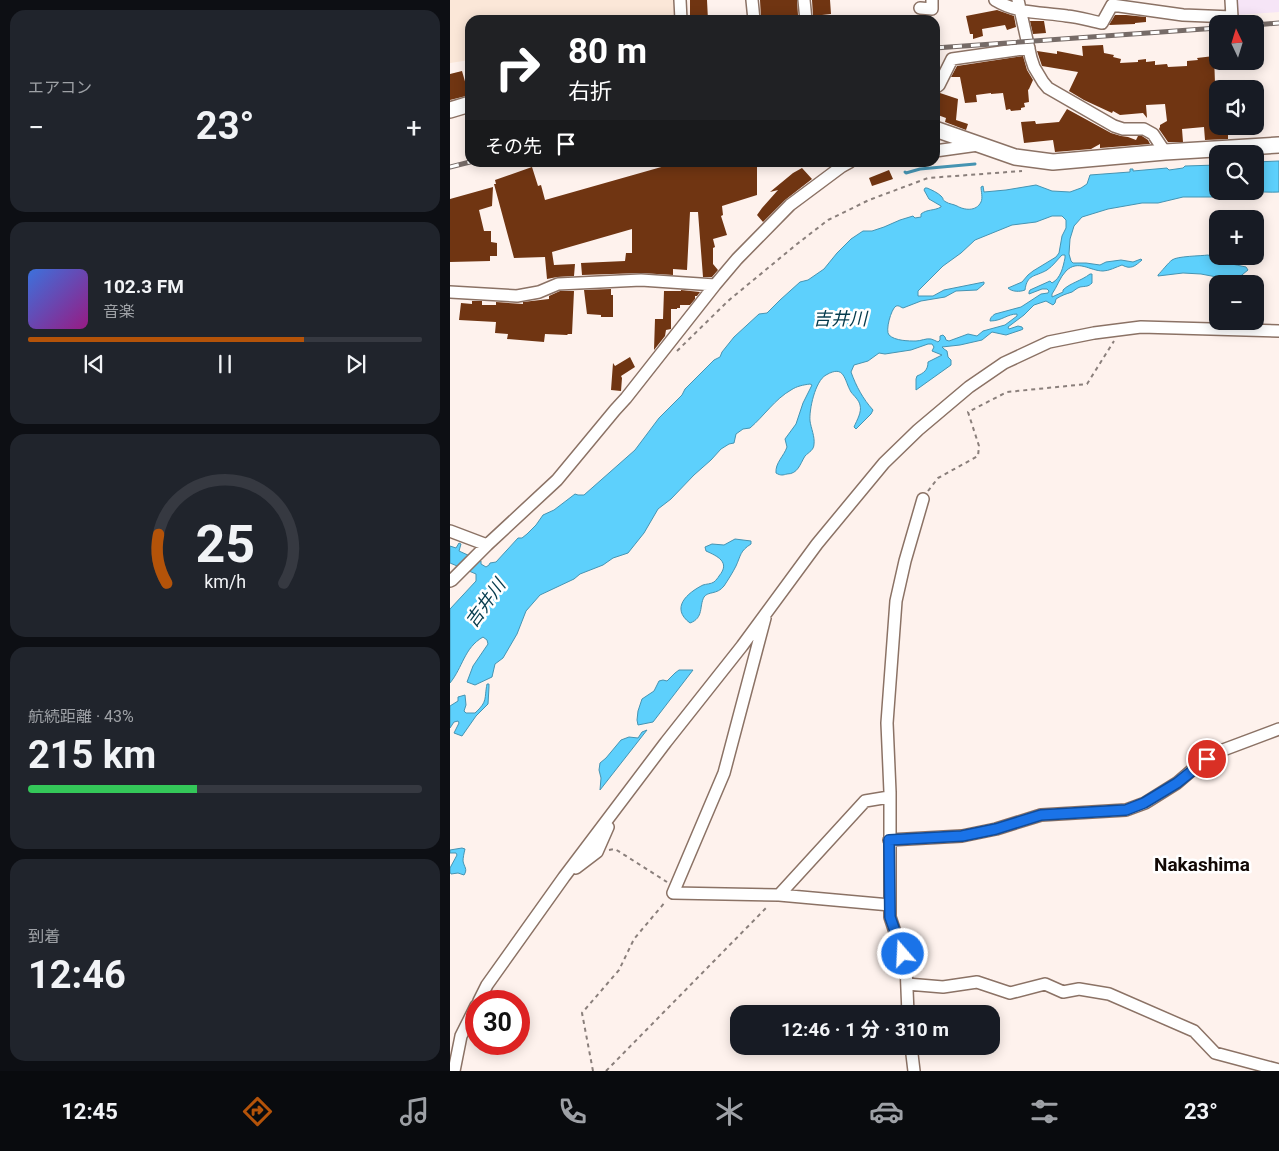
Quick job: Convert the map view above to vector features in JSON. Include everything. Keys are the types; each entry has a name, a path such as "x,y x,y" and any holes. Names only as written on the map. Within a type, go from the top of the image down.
{"street":[{"path":"680,0 681,15"},
{"path":"752,0 754,15"},
{"path":"804,0 806,15"},
{"path":"920,8 932,9 932,0"},
{"path":"995,0 1004,5 1019,6 1102,23 1112,5 1183,14 1232,17 1231,0"},
{"path":"1019,6 1034,66 1048,88 1114,126 1124,129 1144,129 1153,134 1165,152"},
{"path":"940,82 952,59 1028,48"},
{"path":"450,110 465,106"},
{"path":"940,131 1015,157 1053,162 1165,152 1279,145"},
{"path":"940,150 980,145"},
{"path":"451,580 557,480 737,260 790,205 841,167"},
{"path":"450,292 517,296 539,292 558,284 641,280 715,285"},
{"path":"485,990 564,877 817,544 884,463 918,430 969,387 1004,363 1049,342 1094,333 1142,327 1279,331"},
{"path":"908,1005 906,965 890,917 890,797 887,723 896,601 905,561 923,499"},
{"path":"450,531 483,549"},
{"path":"767,611 724,773 674,890 779,895 890,905"},
{"path":"889,840 962,836 996,829 1041,815 1126,810 1144,803 1177,783 1215,753 1279,729"},
{"path":"779,895 865,802 890,797"},
{"path":"564,877 597,852 616,809"},
{"path":"907,984 942,987 977,982 1010,993 1045,984 1063,992 1079,989 1109,994 1194,1031 1215,1053 1279,1070"},
{"path":"454,1071 461,1036 465,1028"},
{"path":"912,1055 914,1071"}],"path":[{"path":"672,357 728,301 828,220 869,200 928,178 1030,171"},
{"path":"923,499 938,478 978,456 979,446 968,412 1007,392 1087,384 1121,329"},
{"path":"593,1071 582,1013 619,970 634,939 674,890 615,849 597,852"},
{"path":"606,1071 779,895"}],"shaded area":[{"path":"450,0 675,0 675,15 465,15 465,61 450,63"},
{"path":"1235,0 1279,0 1279,12 1236,15"}],"water":[{"name":"吉井川","path":"1279,161 1279,192 1264,192 1264,162"},
{"name":"吉井川","path":"1209,165 1209,197 1183,197 1158,203 1142,203 1108,209 1082,217 1074,226 1070,239 1069,254 1073,263 1100,265 1106,262 1121,260 1133,262 1142,260 1133,267 1122,265 1105,271 1098,271 1084,266 1071,268 1062,276 1052,297 1090,274 1092,274 1092,283 1088,286 1079,287 1056,299 1053,305 1046,301 1034,305 1008,327 1009,329 1018,326 1022,327 1023,329 1021,330 1006,335 992,332 982,340 942,347 947,351 951,365 916,390 917,376 925,371 928,362 942,355 932,351 934,347 932,344 911,350 885,354 879,353 868,361 854,365 851,372 853,377 863,397 873,410 856,429 854,427 859,416 859,401 851,392 840,372 832,372 826,375 822,378 816,389 812,403 810,421 814,438 813,448 794,472 779,475 776,473 776,469 787,447 785,439 796,424 812,385 793,389 775,403 750,428 743,429 736,434 734,443 721,449 671,499 658,509 644,533 628,553 613,558 603,565 580,574 574,579 540,595 526,611 517,634 503,658 495,664 492,677 475,685 467,682 473,666 488,644 487,640 483,637 468,652 450,683 450,609 476,581 476,574 450,563 450,546 456,548 459,543 461,544 459,551 481,561 481,564 486,567 490,563 496,562 518,538 522,538 527,534 543,515 554,510 575,494 584,495 635,450 659,418 714,360 720,357 734,337 759,314 767,313 800,282 808,280 824,269 851,239 863,231 872,231 913,216 915,218 921,217 923,212 941,207 929,199 924,190 925,188 938,194 947,203 973,209 981,202 981,187 983,186 984,192 1036,185 1052,191 1070,192 1087,184 1090,175 1130,172 1130,169 1133,169 1133,171 1167,168 1169,170 1185,166","holes":["1052,216 1062,216 1066,220 1066,228 1062,236 1059,253 1056,257 1033,271 1022,282 1008,288 1016,291 1025,290 1030,278 1047,270 1062,255 1065,255 1060,275 1052,283 1050,281 1029,292 1029,294 1047,289 1048,293 1041,294 1021,307 995,314 990,319 990,321 994,321 1017,314 1005,325 983,331 977,336 968,334 949,341 943,335 940,336 938,342 932,339 902,340 889,335 889,320 896,306 903,308 921,301 945,297 956,291 977,290 984,284 984,282 944,290 933,296 918,296 918,291 943,266 975,240 1012,225 1036,222"]},
{"path":"1208,255 1209,265 1236,265 1246,267 1248,270 1242,275 1209,276 1183,273 1158,276 1172,260"},
{"path":"735,539 751,541 751,544 743,551 724,586 704,597 699,615 690,623 681,612 683,601 697,588 714,582 724,567 721,560 706,551 705,547 712,544 724,545"},
{"path":"679,670 693,670 653,722 638,725 638,711 642,699 654,691 659,681 667,681"},
{"path":"487,684 489,684 488,704 476,716 462,736 454,733 459,723 458,721 454,722 450,728 450,706 458,701 458,697 465,695 466,705 464,711 466,713 475,713 484,703"},
{"path":"647,730 600,790 600,763 621,740 629,737 638,738 642,732"},
{"path":"465,849 463,861 465,873 464,875 458,873 451,874 450,868 457,855 456,853 450,853 450,850"}],"building":[{"path":"690,0 707,0 708,15 690,15"},
{"path":"760,0 797,0 798,15 761,15"},
{"path":"812,0 830,0 831,14 813,15"},
{"path":"997,10 1014,16 1016,27 1007,30 1005,25 982,29 983,36 973,39 966,16"},
{"path":"1115,15 1146,17 1146,22 1109,25"},
{"path":"1030,21 1044,21 1046,33 1033,34"},
{"path":"1103,45 1104,53 1121,59 1120,63 1138,62 1138,60 1146,59 1146,62 1155,61 1155,65 1167,64 1168,67 1187,66 1187,61 1209,57 1209,70 1215,70 1215,80 1209,80 1209,135 1228,135 1228,139 1205,140 1204,127 1182,129 1183,142 1168,142 1159,129 1160,125 1167,121 1165,104 1146,105 1147,118 1143,113 1120,115 1113,111 1112,113 1069,91 1078,72 1042,66 1037,51 1057,54 1057,51 1083,56 1082,46"},
{"path":"1023,56 1027,70 1033,80 1028,90 1029,102 1024,103 1025,107 1021,108 1021,110 1006,110 1003,93 976,95 977,102 965,103 960,77 951,77 957,66"},
{"path":"462,71 465,82 465,96 450,100 450,74"},
{"path":"940,93 958,99 956,120 968,124 966,130 945,122 946,118 940,116"},
{"path":"1067,109 1111,133 1136,140 1138,136 1142,136 1150,144 1100,148 1100,144 1091,149 1055,152 1053,140 1024,143 1021,122 1035,121 1036,124 1059,122"},
{"path":"532,167 538,186 541,185 545,200 661,167 757,167 757,195 722,206 723,215 721,216 727,235 713,239 715,247 713,248 713,264 718,270 712,277 703,277 698,212 690,212 687,270 673,269 673,275 641,273 582,275 581,263 625,261 626,253 632,253 632,229 552,252 554,265 575,264 574,276 547,279 545,257 514,258 494,184 496,184 495,180"},
{"path":"802,168 812,179 785,200 763,222 757,215 778,190 770,192"},
{"path":"889,170 893,179 872,186 869,178"},
{"path":"493,187 492,206 479,210 484,231 491,231 491,242 497,243 497,256 490,256 490,261 450,262 450,199"},
{"path":"611,289 611,295 613,295 613,317 587,314 584,290"},
{"path":"560,291 574,291 572,334 545,334 544,342 507,339 508,334 495,333 496,322 459,320 461,303 472,304 472,301 482,301 482,305 496,305 496,302 523,304 523,302 549,299 549,296"},
{"path":"664,291 700,292 695,296 690,305 680,305 680,308 671,309 671,329 666,330 665,336 654,350 655,319 663,319"},
{"path":"630,357 635,367 621,376 621,391 611,390 613,363 615,366"}],"waterway":[{"path":"905,172 975,164"}],"railway":[{"path":"1264,24 1279,23"},
{"path":"940,48 1209,29"},
{"path":"450,167 465,163"}],"district":[{"name":"Nakashima","path":"1202,864"}],"route":[{"path":"903,954 890,917 889,840 962,836 996,829 1041,815 1126,810 1144,803 1177,783 1207,759"}]}
